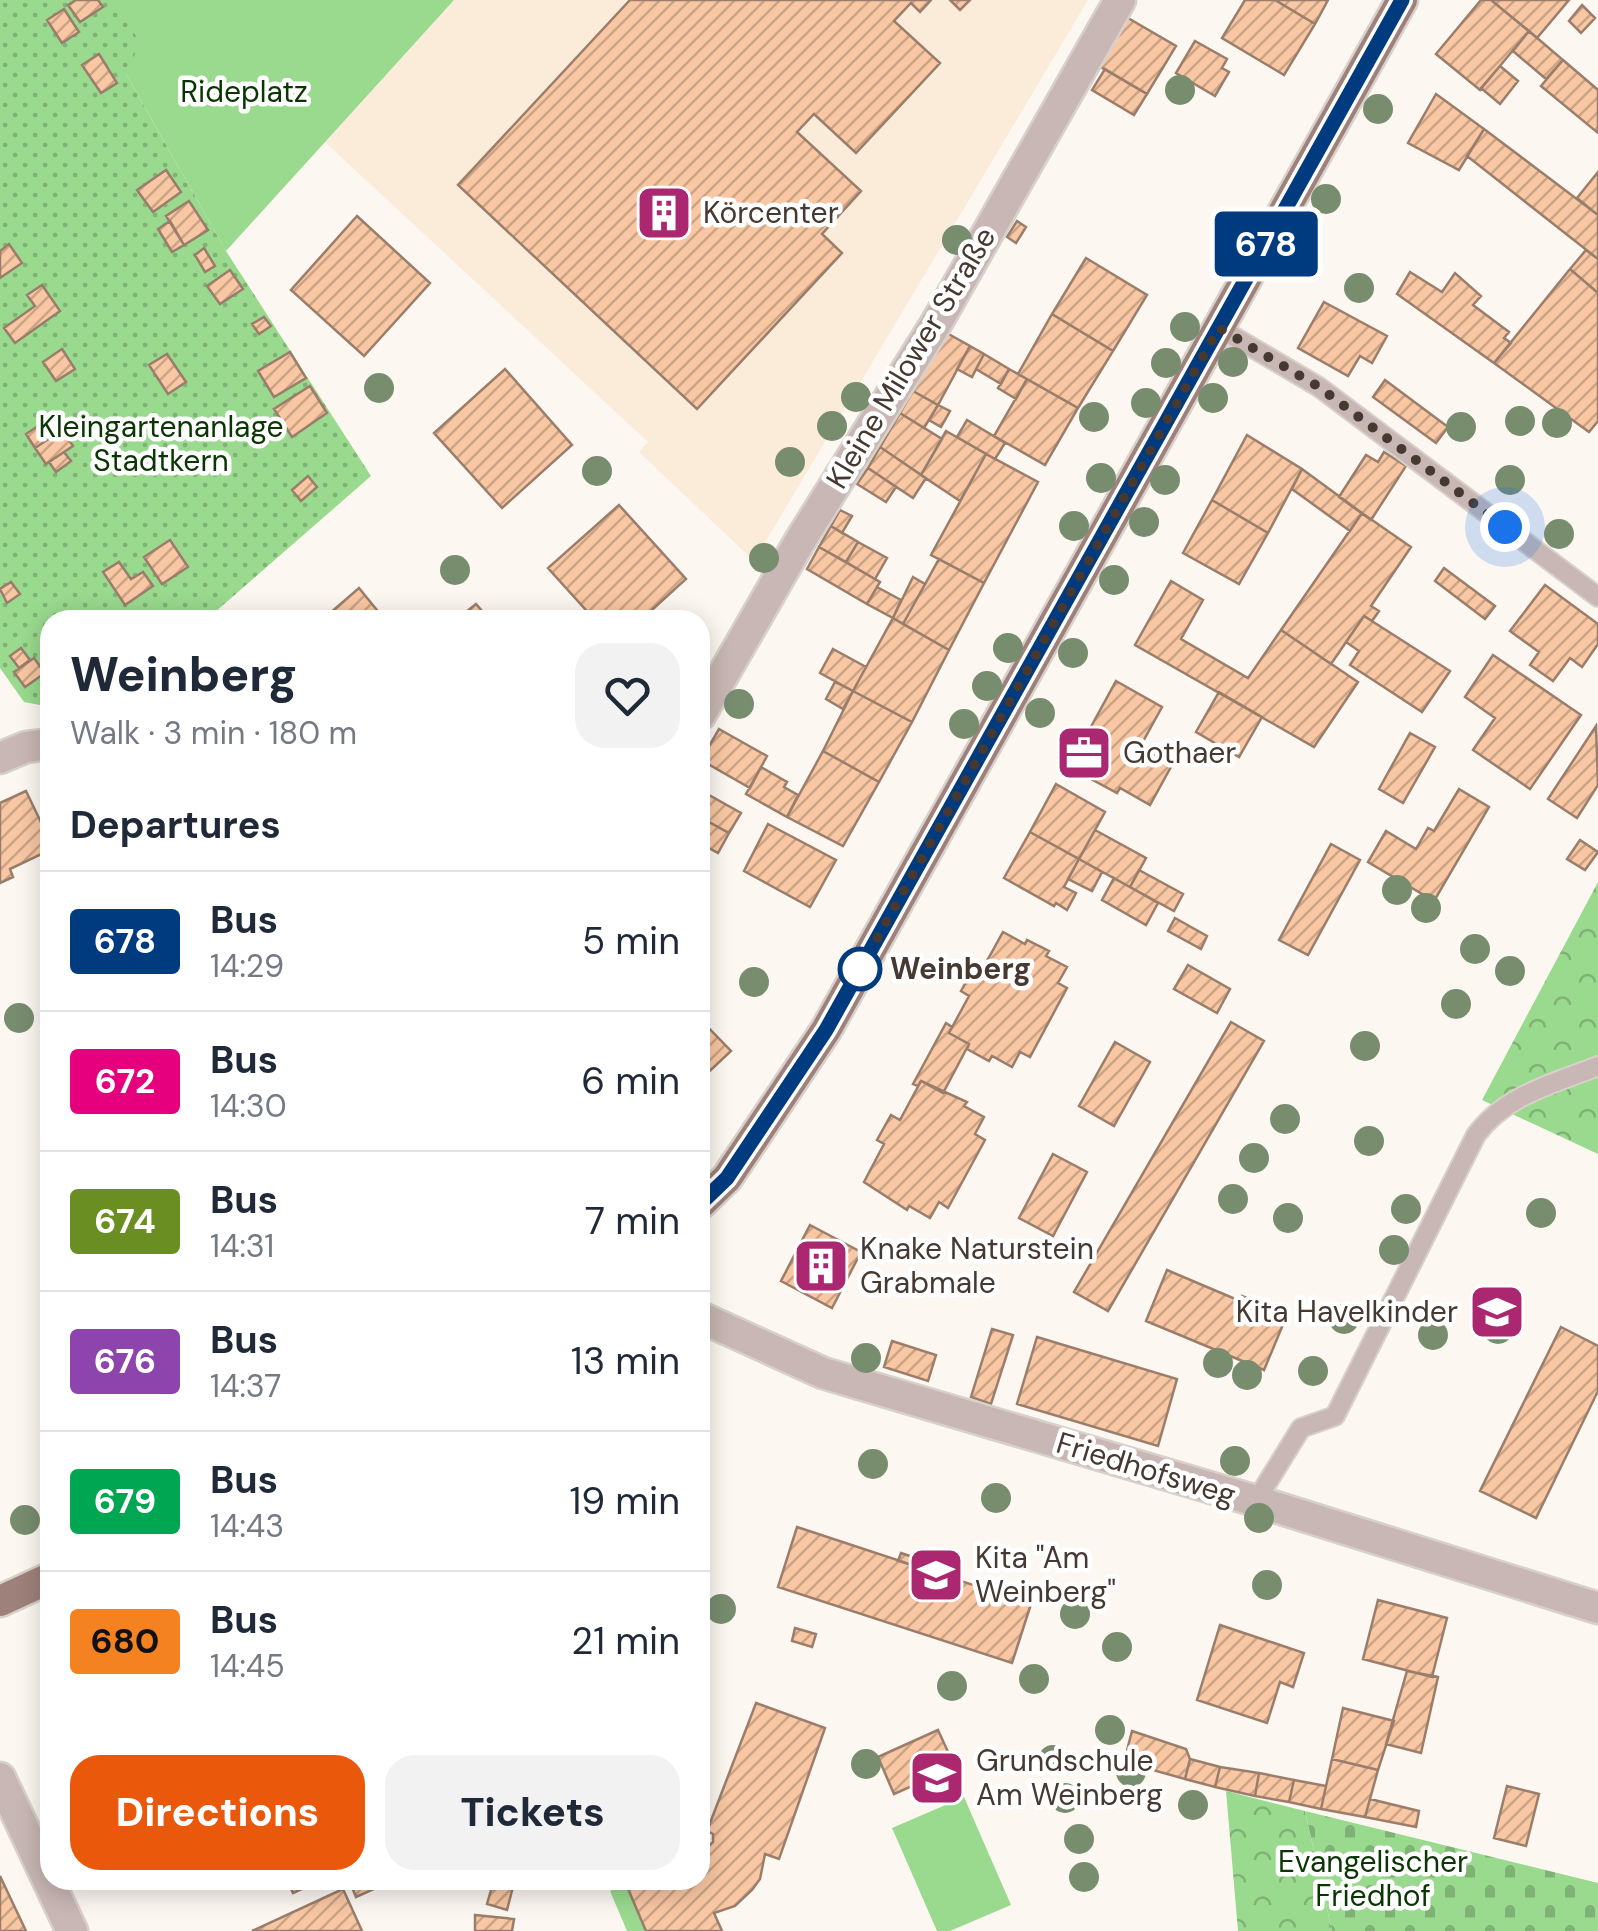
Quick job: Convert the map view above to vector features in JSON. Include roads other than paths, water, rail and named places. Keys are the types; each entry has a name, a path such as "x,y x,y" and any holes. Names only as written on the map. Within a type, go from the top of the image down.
{"main road":[{"path":"710,1193 738,1162 826,1030 1402,0"},
{"path":"0,1602 40,1583"}],"street":[{"name":"Kleine Milower Straße","path":"710,698 800,541 937,322 1120,0"},
{"path":"0,758 40,745"},
{"name":"Friedhofsweg","path":"710,1321 823,1373 1256,1501 1598,1608"},
{"path":"1,1784 40,1865"},
{"path":"52,1890 72,1931"}],"lane":[{"path":"1219,328 1319,387 1598,597"},
{"path":"1256,1501 1301,1428 1335,1416 1476,1135 1491,1115 1510,1101 1598,1066"}],"place":[{"name":"Körcenter","path":"664,213"},
{"name":"Gothaer","path":"1084,753"},
{"name":"Weinberg","path":"860,969"},
{"name":"Knake Naturstein Grabmale","path":"821,1266"},
{"name":"Kita Havelkinder","path":"1497,1312"},
{"name":"Kita \"Am Weinberg\"","path":"936,1575"},
{"name":"Grundschule Am Weinberg","path":"937,1778"}],"park label":[{"name":"Rideplatz","path":"244,92"},
{"name":"Kleingartenanlage Stadtkern","path":"161,444"},
{"name":"Evangelischer Friedhof","path":"1373,1879"}]}
